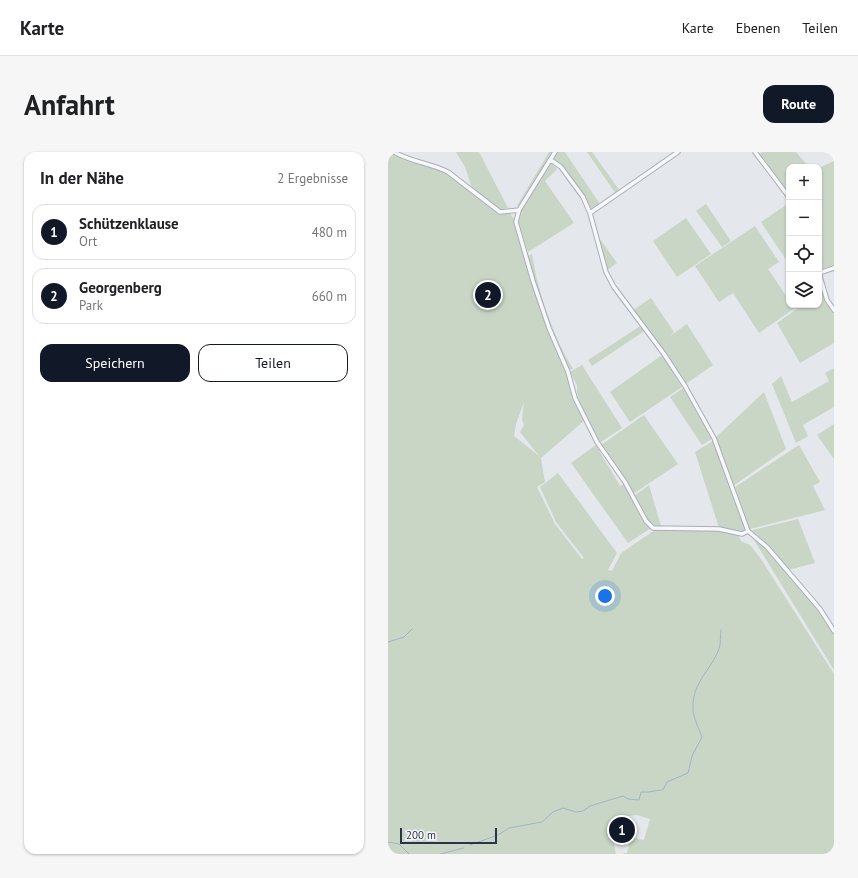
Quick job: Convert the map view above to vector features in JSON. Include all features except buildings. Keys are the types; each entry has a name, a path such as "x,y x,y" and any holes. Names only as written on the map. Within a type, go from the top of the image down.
{"street":[{"path":"394,152 410,160 439,167 448,172 500,212 519,210"},
{"path":"555,152 519,210 516,222 533,281 568,372 575,398 597,442 625,482 646,521 653,528 719,528 742,534 748,531"},
{"path":"590,213 678,152"},
{"path":"757,153 786,193"},
{"path":"551,160 561,167 573,183 590,213 606,272 614,287 664,354 714,438 748,531 771,552 820,609 834,631"},
{"path":"822,272 834,268"},
{"path":"822,283 827,300 834,310"}],"green space":[{"path":"388,152 394,152 439,167 472,188 465,167 456,152 479,152 508,208 497,210 509,212 516,222 541,305 568,372 575,398 585,419 577,393 577,385 570,372 582,365 622,428 601,442 598,442 585,420 541,458 545,482 537,487 555,524 582,559 584,558 556,522 540,487 558,473 617,553 608,570 612,571 621,553 655,530 719,530 739,536 741,541 750,545 761,559 834,674 834,854 622,854 627,853 631,837 644,840 650,819 637,815 621,817 611,832 616,854 388,854","holes":["524,402 522,419 524,425 520,432 539,456 514,436 516,424"]},
{"path":"549,152 554,152 521,205 517,206"},
{"path":"556,152 565,152 600,204 590,210 569,173 553,158"},
{"path":"587,152 592,152 620,191 616,194"},
{"path":"762,152 796,152 806,164 786,164 786,190 759,155"},
{"path":"834,161 834,267 822,270 822,200 822,167"},
{"path":"550,162 557,169 545,181 574,223 528,252 517,221 519,212"},
{"path":"706,204 731,241 722,247 696,211"},
{"path":"786,205 786,260 761,222"},
{"path":"686,218 711,254 677,277 653,241"},
{"path":"755,226 779,262 768,269 786,296 786,308 795,308 759,333 733,293 719,302 695,266"},
{"path":"597,235 617,263 606,271"},
{"path":"532,254 542,299 559,342 573,369 568,370 550,328 529,261 528,256"},
{"path":"822,294 834,313 834,343 800,363 777,323 798,308 822,308"},
{"path":"651,298 674,332 670,336 687,324 713,365 686,384 633,310"},
{"path":"642,325 646,330 592,366 588,360"},
{"path":"662,355 682,387 630,422 610,392"},
{"path":"834,368 834,407 803,425 808,436 796,443 772,384 781,376 792,402 829,381 825,373"},
{"path":"683,388 712,439 702,445 670,397"},
{"path":"764,392 786,449 733,486 714,439"},
{"path":"644,415 678,464 633,494 601,445"},
{"path":"834,424 834,459 817,435"},
{"path":"713,441 746,530 741,532 719,528 695,452"},
{"path":"597,444 620,486 624,484 642,519 651,528 628,543 571,463"},
{"path":"799,445 820,482 813,486 825,510 750,529 735,487"},
{"path":"649,485 661,526 655,525 647,520 634,496"},
{"path":"798,519 815,563 788,570 752,531"},
{"path":"751,535 767,548 830,626 834,634 834,670"}],"waterway":[{"path":"388,642 404,637 412,629"},
{"path":"470,845 498,835 509,828 542,822 553,812 563,808 576,812 583,811 590,806 623,796 628,799 639,800 641,792 663,790 667,782 688,773 692,756 702,737 695,721 693,701 698,685 719,649 721,630"},
{"path":"388,842 399,844 409,854"},
{"path":"440,854 464,848"}],"place":[{"name":"Georgenberg","path":"488,295"},
{"name":"Schützenklause","path":"622,830"}]}
